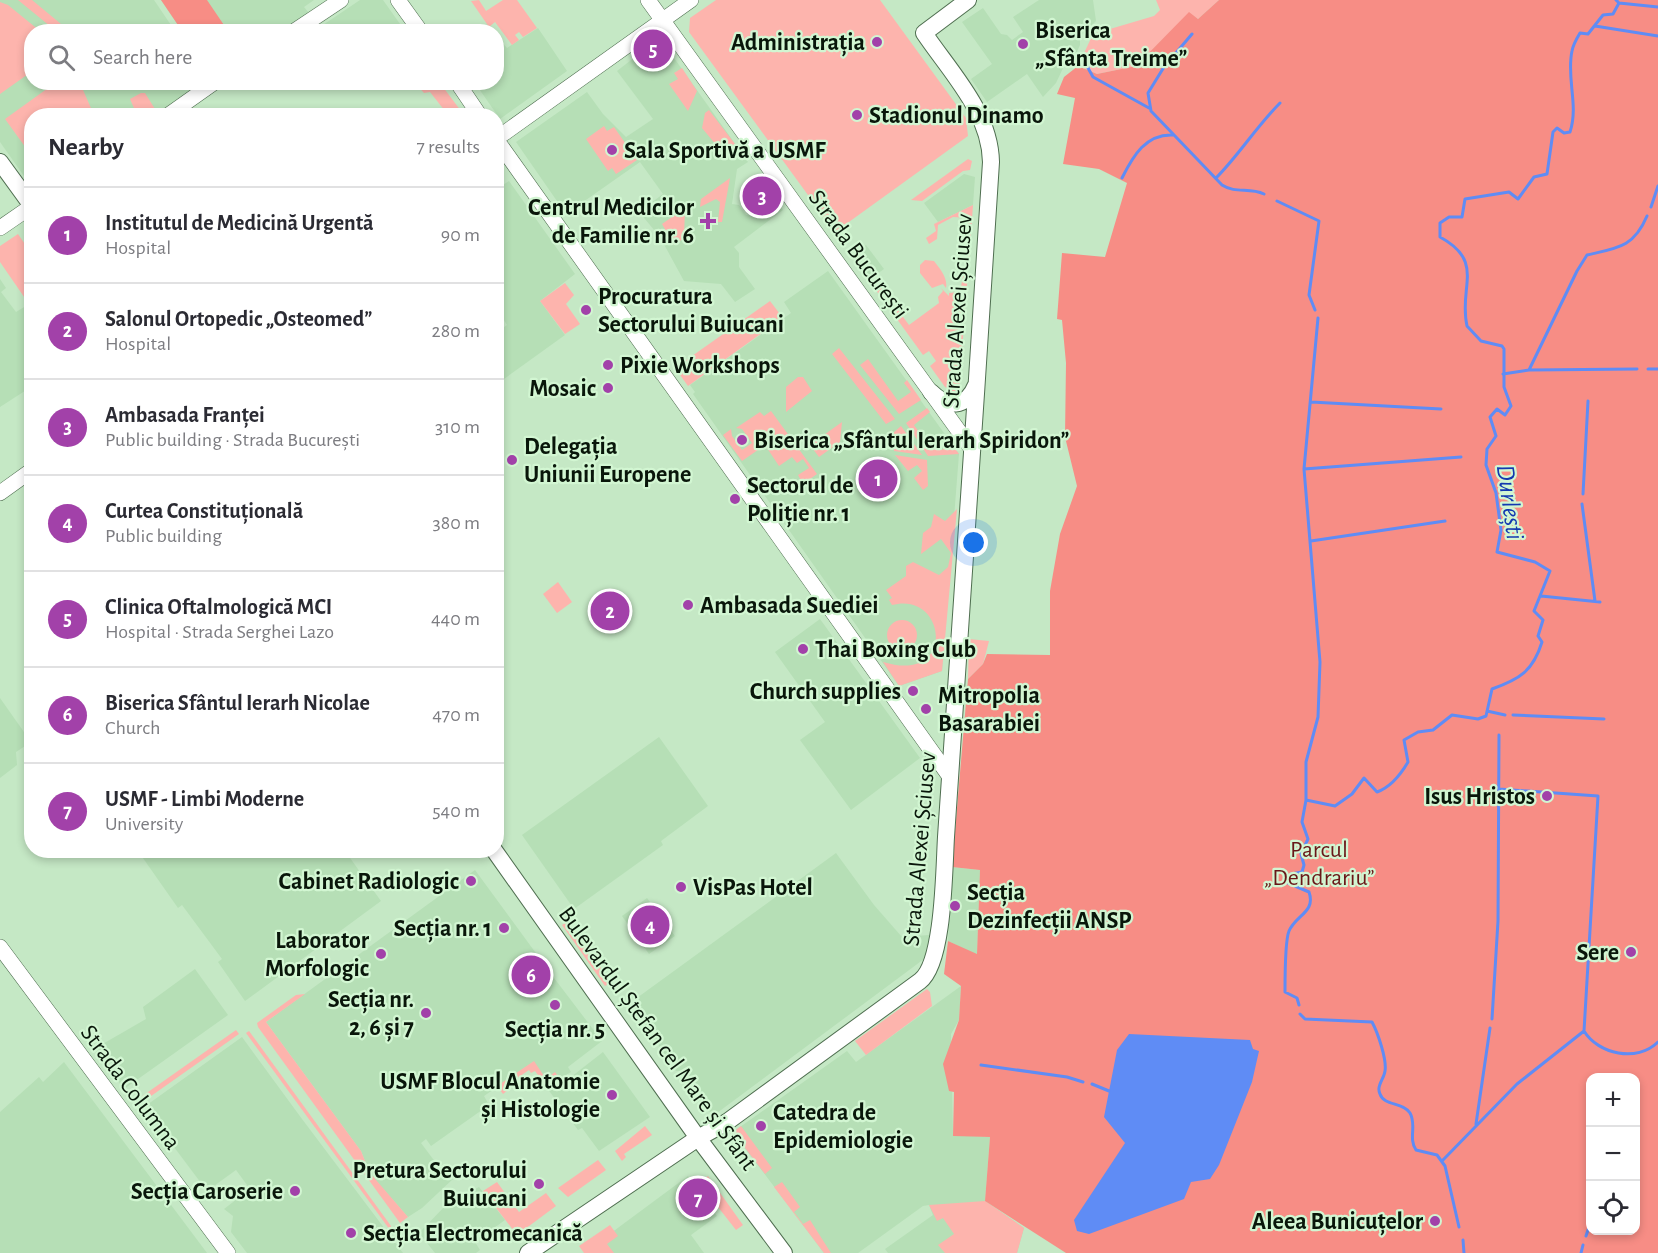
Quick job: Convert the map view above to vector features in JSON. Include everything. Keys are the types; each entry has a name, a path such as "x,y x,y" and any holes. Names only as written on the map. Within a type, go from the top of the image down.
{"main road":[{"path":"305,24 341,0"},
{"path":"398,0 415,24"},
{"name":"Strada București","path":"648,0 971,448"},
{"path":"504,134 691,0"},
{"name":"Strada Alexei Șciusev","path":"528,1253 698,1138 727,1122 929,973 938,939 992,162 990,143 982,118 924,33 968,0"},
{"path":"178,108 204,90"},
{"path":"462,90 475,108"},
{"path":"504,149 950,777"},
{"path":"0,162 24,195"},
{"path":"0,228 24,212"},
{"path":"931,392 944,403 958,405 970,397 976,384"},
{"path":"0,493 24,476"},
{"name":"Bulevardul Ștefan cel Mare și Sfânt","path":"500,858 698,1138 784,1253"},
{"name":"Strada Columna","path":"0,946 228,1253"}],"shaded area":[{"path":"0,0 154,0 170,24 24,24 24,90 193,90 166,108 24,108 24,176 0,142"},
{"path":"18,0 32,0 61,24 47,24"},
{"path":"161,0 314,0 304,7 309,13 293,24 177,24"},
{"path":"360,0 383,0 400,24 324,24"},
{"path":"479,0 486,11 503,0 517,0 537,28 523,37 519,32 515,35 519,40 512,45 504,34 504,24 495,22 487,24 471,1"},
{"name":"Stadionul Dinamo","path":"716,0 880,0 966,118 968,136 835,232 689,32 690,18"},
{"path":"1039,0 1093,0 1096,21 1080,37 1080,45 1074,58 1070,56 1063,61 1064,66 1056,83 1043,97 1027,74 987,102 971,79 992,64 962,22 983,8 1001,34 1007,35 1012,40 1023,32 1013,17"},
{"path":"1156,0 1219,0 1198,19 1189,13 1136,66 1097,74 1078,66 1093,34 1154,16 1160,10"},
{"path":"0,2 8,5 31,24 24,24 24,77 0,94"},
{"path":"538,28 567,71 504,116 504,108 492,108 480,90 504,90 504,45 507,48"},
{"path":"658,39 662,41 748,162 737,169 732,204 739,205 746,215 761,217 780,205 783,210 734,247 739,253 739,267 755,289 735,302 721,284 684,281 660,237 639,212 663,194 640,162 566,214 516,142 587,92 603,114 626,137 653,119 617,71"},
{"path":"682,68 697,91 688,111 669,84 678,79 674,73"},
{"path":"45,90 83,90 91,108 24,108 24,145 5,119"},
{"path":"421,90 445,90 459,108 443,108 430,92 424,93"},
{"path":"145,93 154,108 134,108 130,99"},
{"path":"709,110 735,144 722,152 702,128 705,113"},
{"name":"Sala Sportivă a USMF","path":"604,126 607,131 614,127 637,160 616,174 612,168 608,171 586,139"},
{"path":"968,159 972,161 970,170 963,171 922,201 911,200"},
{"path":"964,174 975,177 973,205 938,222 924,203"},
{"path":"730,178 722,222 718,222 720,202 716,199 700,207 701,199"},
{"path":"509,181 575,274 540,301 565,335 504,379 504,327 507,325 504,320 504,184"},
{"path":"973,205 969,262 966,262 968,218 953,217 938,225 937,239 929,244 926,238 936,231 934,224"},
{"path":"685,208 684,238 674,245 662,224"},
{"path":"18,234 24,243 24,297 0,262 0,246"},
{"path":"866,245 884,269 870,279 852,255"},
{"path":"925,260 934,261 939,267 945,277 946,288 943,284 932,288 920,273 920,265"},
{"path":"828,271 959,454 942,671 899,686 693,394 695,392 690,385 791,313 784,302"},
{"path":"964,271 968,272 959,389 954,392 945,387 930,366 936,361 929,351 923,355 873,286 878,283 909,325 939,303 938,297 943,291 941,288 949,296 949,293 960,292"},
{"path":"0,279 6,288 1,292 16,312 24,307 24,392 0,407"},
{"path":"565,283 574,295 566,304 580,324 565,334 540,301"},
{"path":"770,301 783,318 688,386 675,368"},
{"path":"839,348 895,419 886,424 832,354"},
{"path":"868,359 898,401 911,392 904,383 907,380 921,400 899,414 860,365"},
{"path":"798,377 803,377 812,391 786,412 786,387"},
{"path":"927,408 930,412 914,425 927,443 934,439 942,450 951,443 959,454 928,456 906,423"},
{"path":"771,411 817,474 803,484 798,475 809,468 803,459 797,463 792,457 779,466 765,445 742,461 723,435 731,429 732,436 742,450 752,443 742,429 736,428 760,412 764,416"},
{"path":"842,422 840,442 819,457 810,445"},
{"path":"901,426 922,455 894,451 896,437 893,433"},
{"path":"895,455 927,460 928,486 923,490 914,478 922,471 917,465 908,471"},
{"path":"957,509 942,671 899,686 883,662 907,666 923,661 933,650 936,636 933,623 924,611 910,604 892,605 889,600 892,598 886,590 906,576 906,566 913,562 939,575 948,567 951,553 941,539 921,554 923,533 931,527 934,514 945,521"},
{"path":"558,582 572,602 557,613 543,594"},
{"path":"820,619 920,758 851,810 800,740 825,722 775,652"},
{"path":"902,620 912,625 917,635 912,645 902,650 892,645 887,635 892,625"},
{"path":"969,639 989,641 983,664 968,679"},
{"path":"0,698 24,732 24,747 16,752 17,765 0,778"},
{"path":"659,737 708,806 661,841 663,845 574,909 522,835"},
{"path":"836,853 874,905 902,937 929,935 928,956 717,1113 707,1111 691,1089 691,1083 682,1071 676,1071 630,1003"},
{"path":"143,858 350,858 381,901 245,1001 218,962 222,959 182,905 178,908"},
{"path":"952,867 980,870 977,955 948,941"},
{"path":"475,870 538,956 511,976 524,994 551,974 602,1041 568,1067 571,1072 560,1079 546,1079 533,1062 484,1096 489,1105 431,1146 426,1139 421,1143 453,1179 422,1208 408,1217 370,1174 361,1151 266,1022"},
{"path":"647,898 675,936 649,954 622,916"},
{"path":"568,921 611,982 605,986 562,925"},
{"path":"195,969 228,1015 124,1089 114,1075 118,1072 101,1051 97,1054 94,1049 146,1019 143,1007"},
{"path":"961,986 959,1020 951,1034 953,1135 990,1137 985,1201 1024,1228 1017,1253 888,1253 885,1249 933,1215 929,1205 923,1206 858,1253 824,1253 733,1132 847,1051 856,1062"},
{"path":"927,989 930,992 932,1006 866,1055 855,1041"},
{"path":"305,994 266,1022 361,1151 370,1173 408,1217 400,1223 258,1027 257,1023 296,995"},
{"path":"236,1030 239,1034 144,1101 141,1097"},
{"path":"249,1031 391,1226 390,1230 246,1033"},
{"path":"242,1037 403,1253 247,1253 231,1232 233,1216 224,1209 250,1189 236,1170 207,1191 144,1107"},
{"path":"603,1052 650,1117 599,1151 582,1128 578,1130 547,1088 569,1075 571,1077"},
{"path":"534,1061 546,1079 555,1072 560,1079 569,1075 547,1088 535,1071 531,1073 529,1070 510,1083 512,1087 503,1094 497,1086"},
{"path":"64,1062 207,1253 0,1253 0,1112 39,1077 43,1082"},
{"path":"645,1126 652,1135 624,1154 626,1157 622,1161 615,1151"},
{"path":"741,1126 772,1168 765,1174 733,1132"},
{"path":"598,1160 606,1170 568,1197 558,1188"},
{"path":"688,1176 717,1216 691,1235 704,1253 584,1253"},
{"path":"708,1176 743,1225 736,1230 707,1193 707,1188 700,1182"},
{"path":"497,1182 519,1212 546,1193 556,1206 517,1235 483,1191"},
{"path":"782,1182 800,1207 794,1212 803,1224 810,1220 831,1253 824,1253 774,1187"},
{"path":"479,1187 505,1220 475,1242 480,1250 476,1253 435,1253 419,1233 448,1203"},
{"path":"985,1201 1024,1228 1017,1253 945,1253 938,1245 954,1234 943,1218 937,1221 929,1205"},
{"path":"610,1225 618,1236 607,1244 614,1253 584,1253 579,1246"}],"green space":[{"path":"161,0 207,0 223,24 177,24"},
{"name":"Parcul „Dendrariu”","path":"1219,0 1658,0 1658,1253 1066,1253 985,1201 990,1137 953,1136 954,1092 949,1091 943,1064 959,1020 961,986 944,974 948,941 977,954 980,870 952,867 968,679 983,664 987,654 1050,655 1050,591 1060,534 1077,486 1065,437 1066,363 1062,320 1057,319 1062,253 1105,257 1127,183 1099,169 1063,164 1075,98 1057,94 1064,77 1078,66 1097,74 1136,66 1189,12 1198,19"}],"water":[{"path":"1129,1034 1250,1040 1253,1049 1259,1051 1252,1082 1219,1165 1210,1179 1191,1182 1184,1199 1089,1234 1077,1231 1074,1220 1125,1143 1104,1117 1117,1050"}],"waterway":[{"name":"Durlești","path":"1299,1005 1297,998 1285,992 1285,961 1289,931 1310,904 1309,892 1288,883 1291,874 1302,872 1304,865 1301,854 1308,839 1302,822 1306,800 1335,806 1352,794 1364,778 1377,792 1387,787 1408,762 1404,740 1418,732 1433,730 1452,715 1478,719 1486,716 1492,689 1524,673 1530,667 1542,642 1538,636 1543,620 1534,611 1550,571 1535,562 1497,552 1501,530 1496,493 1486,465 1487,449 1496,436 1490,417 1497,409 1505,415 1511,406 1504,387 1504,349 1502,346 1481,341 1467,326 1466,266 1454,246 1440,237 1440,223 1449,217 1462,217 1465,199 1509,192 1518,199 1534,177 1547,174 1553,132 1557,128 1564,133 1570,132 1573,112 1570,71 1574,44 1580,33 1588,34 1603,15 1613,14 1619,3 1616,0"},
{"path":"1619,3 1658,7"},
{"path":"1595,26 1658,36"},
{"path":"1192,34 1164,67 1148,93 1151,111 1222,185 1227,188 1264,194"},
{"path":"1088,60 1088,68 1093,77 1149,108"},
{"path":"1216,178 1280,103"},
{"path":"1122,178 1136,154 1148,142 1164,135 1174,135"},
{"path":"1651,207 1658,186"},
{"path":"1277,201 1319,221 1309,295 1315,310"},
{"path":"1503,374 1529,370 1587,255 1624,244 1636,234 1647,216"},
{"path":"1306,800 1306,762 1318,717 1320,662 1304,469 1318,318"},
{"path":"1530,370 1637,369"},
{"path":"1648,369 1658,369"},
{"path":"1583,494 1588,401"},
{"path":"1311,402 1441,409"},
{"path":"1304,469 1461,457"},
{"path":"1582,504 1595,601"},
{"path":"1311,541 1445,521"},
{"path":"1541,596 1600,602"},
{"path":"1487,711 1505,715"},
{"path":"1513,715 1604,719"},
{"path":"1492,1019 1498,921 1499,735"},
{"path":"1499,789 1598,796 1584,1031 1599,1045 1618,1053 1640,1052 1658,1042"},
{"name":"Durlești","path":"1300,1014 1305,1019 1372,1022 1385,1060 1385,1071 1379,1088 1380,1094 1385,1100 1403,1107 1410,1113 1416,1150 1437,1155 1445,1166 1459,1227"},
{"path":"1476,1124 1490,1028"},
{"path":"1442,1161 1517,1084 1584,1031"},
{"path":"981,1065 1067,1077 1083,1082"},
{"path":"1092,1084 1109,1091"},
{"name":"Durlești","path":"1463,1240 1464,1253"},
{"path":"1581,1253 1583,1245"}],"place":[{"name":"Administrația","path":"877,42"},
{"name":"Biserica „Sfânta Treime”","path":"1023,44"},
{"name":"Clinica Oftalmologică MCI","path":"653,49"},
{"name":"Stadionul Dinamo","path":"857,115"},
{"name":"Sala Sportivă a USMF","path":"612,150"},
{"name":"Ambasada Franței","path":"762,196"},
{"name":"Centrul Medicilor de Familie nr. 6","path":"708,221"},
{"name":"Procuratura Sectorului Buiucani","path":"586,310"},
{"name":"Pixie Workshops","path":"608,365"},
{"name":"Mosaic","path":"608,388"},
{"name":"Biserica „Sfântul Ierarh Spiridon”","path":"742,440"},
{"name":"Delegația Uniunii Europene","path":"512,460"},
{"name":"Institutul de Medicină Urgentă","path":"878,479"},
{"name":"Sectorul de Poliție nr. 1","path":"735,499"},
{"name":"Ambasada Suediei","path":"688,605"},
{"name":"Salonul Ortopedic „Osteomed”","path":"610,611"},
{"name":"Thai Boxing Club","path":"803,649"},
{"name":"Church supplies","path":"913,691"},
{"name":"Mitropolia Basarabiei","path":"926,709"},
{"name":"Isus Hristos","path":"1547,796"},
{"name":"Cabinet Radiologic","path":"471,881"},
{"name":"VisPas Hotel","path":"681,887"},
{"name":"Secția Dezinfecții ANSP","path":"955,906"},
{"name":"Curtea Constituțională","path":"650,925"},
{"name":"Secția nr. 1","path":"504,928"},
{"name":"Sere","path":"1631,952"},
{"name":"Laborator Morfologic","path":"381,954"},
{"name":"Biserica Sfântul Ierarh Nicolae","path":"531,975"},
{"name":"Secția nr. 5","path":"555,1005"},
{"name":"Secția nr. 2, 6 și 7","path":"426,1013"},
{"name":"USMF Blocul Anatomie și Histologie","path":"612,1095"},
{"name":"Catedra de Epidemiologie","path":"761,1126"},
{"name":"Pretura Sectorului Buiucani","path":"539,1184"},
{"name":"Secția Caroserie","path":"295,1191"},
{"name":"USMF - Limbi Moderne","path":"698,1198"},
{"name":"Aleea Bunicuțelor","path":"1435,1221"},
{"name":"Secția Electromecanică","path":"351,1233"}]}
